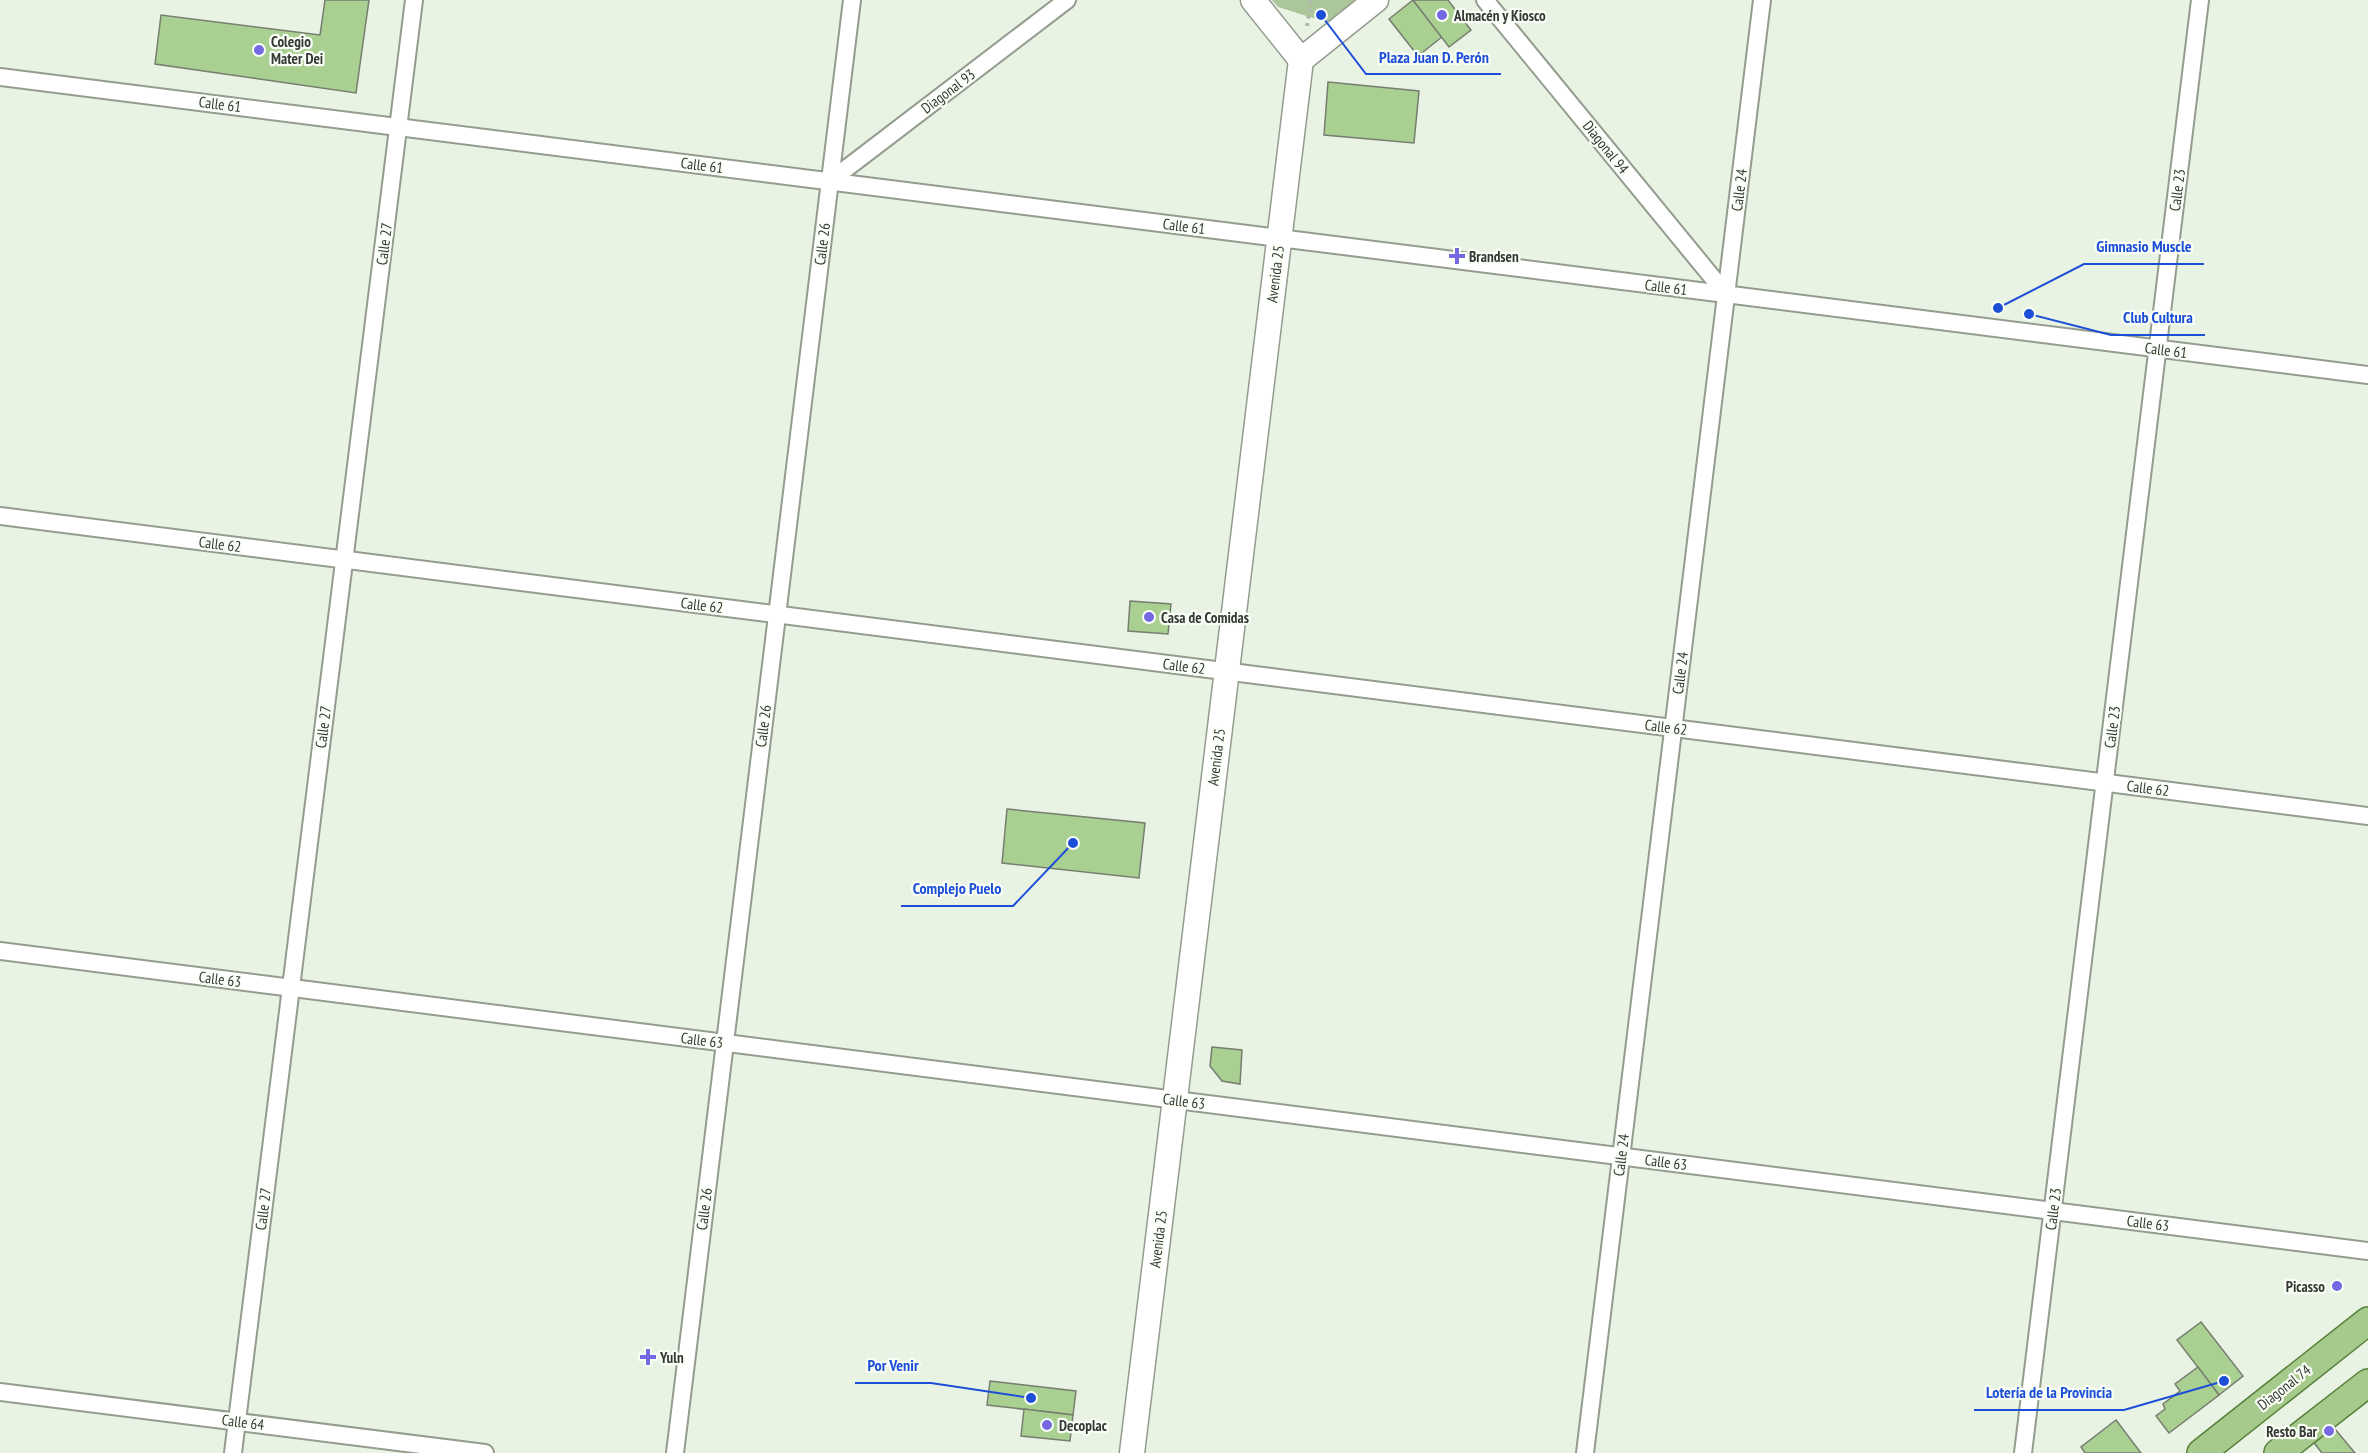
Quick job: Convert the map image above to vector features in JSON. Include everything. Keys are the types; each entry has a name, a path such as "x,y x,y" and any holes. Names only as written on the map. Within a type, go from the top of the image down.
{"main road":[{"name":"Diagonal 74","path":"2201,1453 2368,1321"},
{"path":"2278,1453 2368,1383"}],"street":[{"name":"Calle 27","path":"232,1453 414,0"},
{"name":"Calle 26","path":"675,1453 852,0"},
{"name":"Diagonal 93","path":"830,181 1067,0"},
{"path":"1253,0 1301,60 1376,0"},
{"name":"Diagonal 94","path":"1485,0 1726,294"},
{"name":"Calle 24","path":"1585,1453 1762,0"},
{"name":"Calle 23","path":"2024,1453 2200,0"},
{"name":"Avenida 25","path":"1132,1453 1301,60"},
{"name":"Calle 61","path":"0,77 2368,375"},
{"name":"Calle 62","path":"0,516 2368,816"},
{"name":"Calle 63","path":"0,951 2368,1251"},
{"name":"Calle 64","path":"0,1392 485,1453"}],"green space":[{"path":"1272,0 1356,0 1329,23 1278,7"}],"building":[{"name":"Colegio Mater Dei","path":"325,0 369,0 356,93 155,64 161,15 320,35"},
{"path":"1413,0 1442,37 1418,56 1389,19"},
{"name":"Almacén y Kiosco","path":"1413,0 1448,0 1471,30 1449,47"},
{"path":"1328,82 1419,91 1414,143 1324,135"},
{"name":"Casa de Comidas","path":"1130,601 1171,604 1168,634 1128,631"},
{"path":"1007,809 1145,823 1139,878 1002,863"},
{"path":"1212,1047 1242,1050 1240,1084 1222,1081 1210,1066"},
{"path":"2201,1322 2243,1376 2219,1395 2177,1340"},
{"path":"2198,1367 2219,1395 2169,1433 2156,1416 2165,1409 2163,1404 2180,1391 2175,1384"},
{"path":"990,1381 1076,1391 1073,1415 987,1405"},
{"name":"Decoplac","path":"1024,1409 1073,1415 1070,1441 1021,1436"},
{"path":"2116,1420 2141,1453 2085,1453 2081,1447"},
{"name":"Resto Bar","path":"2330,1423 2355,1453 2322,1453 2311,1439"}],"place":[{"name":"Plaza Juan D. Perón","path":"1321,15"},
{"name":"Almacén y Kiosco","path":"1442,15"},
{"name":"Colegio Mater Dei","path":"259,50"},
{"name":"Brandsen","path":"1457,256"},
{"name":"Gimnasio Muscle","path":"1998,308"},
{"name":"Club Cultura","path":"2029,314"},
{"name":"Casa de Comidas","path":"1149,617"},
{"name":"Complejo Puelo","path":"1073,843"},
{"name":"Picasso","path":"2337,1286"},
{"name":"Yuln","path":"648,1357"},
{"name":"Lotería de la Provincia","path":"2224,1381"},
{"name":"Por Venir","path":"1031,1398"},
{"name":"Decoplac","path":"1047,1425"},
{"name":"Resto Bar","path":"2329,1431"}]}
